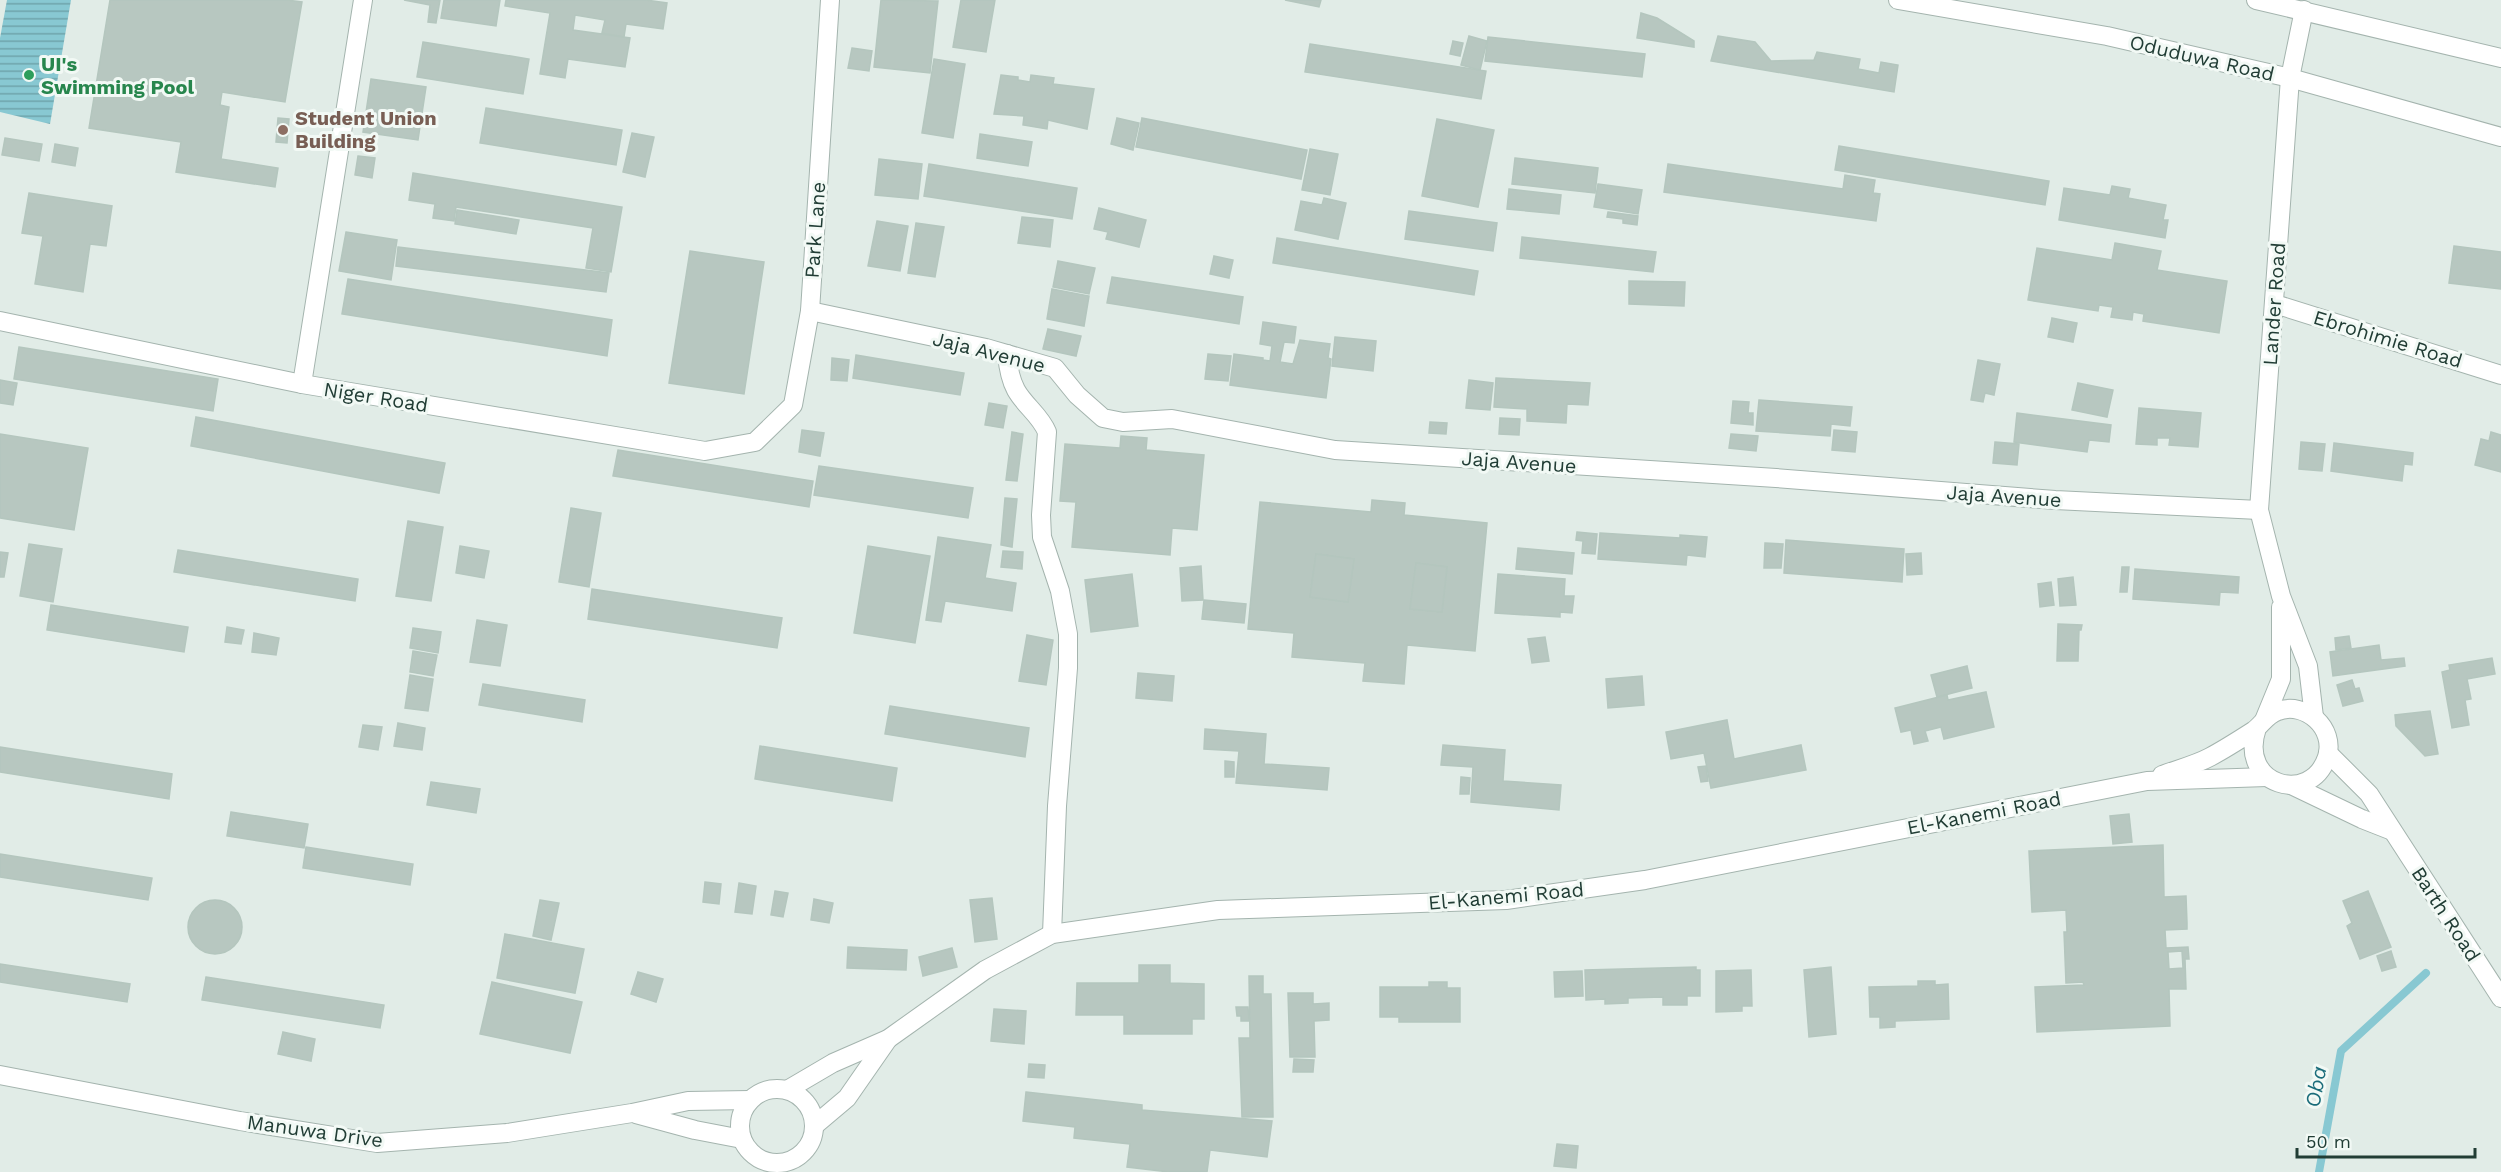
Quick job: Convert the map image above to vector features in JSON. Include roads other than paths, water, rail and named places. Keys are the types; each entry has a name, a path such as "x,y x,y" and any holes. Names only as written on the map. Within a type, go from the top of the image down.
{"street":[{"path":"302,384 363,0"},
{"name":"Park Lane","path":"755,442 793,405 810,311 830,0"},
{"name":"Oduduwa Road","path":"1898,0 2107,36 2290,78 2501,137"},
{"path":"2256,0 2501,58"},
{"name":"Lander Road","path":"2304,10 2290,78 2259,510 2281,597 2308,666 2314,717"},
{"name":"Ebrohimie Road","path":"2275,304 2501,375"},
{"name":"Jaja Avenue","path":"810,311 1006,354 1055,368 1077,395 1102,418 1124,422 1172,419 1335,450 1764,477 2055,500 2259,510"},
{"name":"Niger Road","path":"0,321 302,384 705,451 755,442"},
{"path":"1006,354 1007,365 1017,392 1039,417 1047,432 1041,515 1042,537 1060,591 1068,634 1068,668 1057,806 1052,934"},
{"name":"Lander Road","path":"2261,723 2281,679 2281,597"},
{"path":"2291,785 2303,783 2315,776 2324,766 2328,753 2328,740 2324,728 2314,717 2303,711 2290,709 2277,711 2261,723 2252,741 2253,755 2258,767 2267,777 2278,783 2291,785 2390,830"},
{"name":"El-Kanemi Road","path":"2147,781 2208,758 2261,723"},
{"name":"Barth Road","path":"2328,753 2368,794 2501,998"},
{"name":"El-Kanemi Road","path":"787,1090 833,1063 888,1039 985,970 1052,934 1218,910 1506,900 1657,878 2147,781 2267,777"},
{"name":"El-Kanemi Road","path":"815,1125 847,1098 888,1039"},
{"name":"Manuwa Drive","path":"0,1075 240,1121 377,1143 507,1133 632,1113 688,1101 750,1100"},
{"path":"774,1089 787,1090 798,1095 808,1104 815,1125 812,1138 806,1150 796,1158 784,1163 770,1163 758,1159 748,1150 739,1126 742,1113 750,1100 761,1092 774,1089"},
{"name":"Manuwa Drive","path":"632,1113 695,1130 742,1139"}],"water":[{"name":"UI's Swimming Pool","path":"7,0 71,0 50,124 0,112 0,38"}],"waterway":[{"name":"Oba","path":"2319,1172 2341,1051 2426,973"}],"place":[{"name":"UI's Swimming Pool","path":"29,75"},
{"name":"Student Union Building","path":"283,130"}]}
